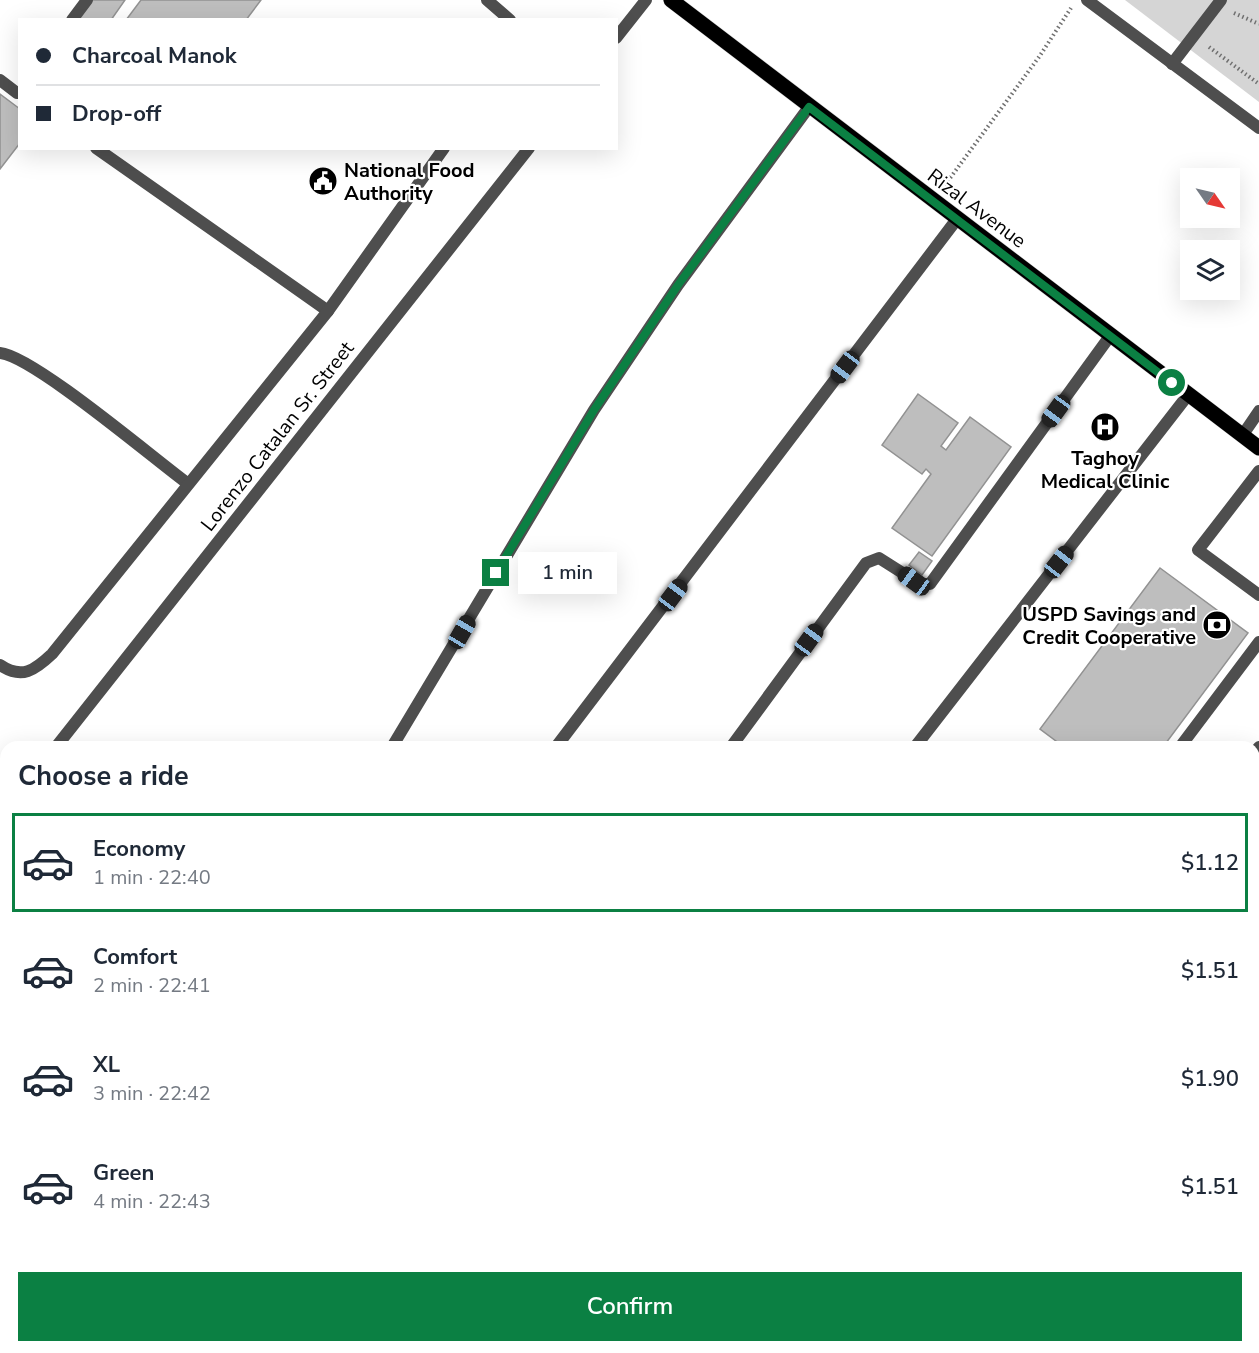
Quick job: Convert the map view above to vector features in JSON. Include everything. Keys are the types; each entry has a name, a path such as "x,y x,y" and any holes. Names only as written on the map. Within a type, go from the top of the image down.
{"main road":[{"name":"Rizal Avenue","path":"671,0 1259,448"}],"street":[{"path":"74,18 87,0"},
{"path":"488,0 508,18"},
{"path":"618,35 646,0"},
{"path":"1087,0 1259,128"},
{"path":"1173,64 1219,3"},
{"path":"0,80 18,91"},
{"path":"396,741 594,410 678,285 809,107"},
{"path":"99,150 328,311"},
{"path":"0,665 19,674 30,672 52,654 187,483 328,311 443,150"},
{"name":"Lorenzo Catalan Sr. Street","path":"61,741 527,150"},
{"path":"561,741 957,219"},
{"path":"735,741 866,563 879,558 920,584 930,584 1110,336"},
{"path":"0,353 10,354 45,376 187,483"},
{"path":"920,741 1188,395"},
{"path":"1242,436 1259,411"},
{"path":"1259,471 1198,550 1259,595"},
{"path":"1185,741 1259,642"}],"path":[{"path":"933,201 1039,57 1076,0"},
{"path":"1219,3 1259,24"},
{"path":"1194,36 1259,84"}],"shaded area":[{"path":"1125,0 1259,0 1259,102"}],"building":[{"path":"90,0 125,0 112,18 77,18"},
{"path":"141,0 261,0 248,18 128,18"},
{"path":"0,94 18,108 18,146 0,169"},
{"path":"918,394 958,423 941,446 946,450 970,417 1011,447 932,556 892,528 931,474 926,469 922,474 882,445"},
{"path":"919,552 932,561 922,575 909,565"},
{"path":"1160,568 1248,633 1167,741 1056,741 1040,729"}],"place":[{"name":"National Food Authority","path":"323,181"},
{"name":"Taghoy Medical Clinic","path":"1105,427"},
{"name":"USPD Savings and Credit Cooperative","path":"1217,625"}],"route":[{"path":"496,573 594,410 678,285 809,107 1172,383"}]}
